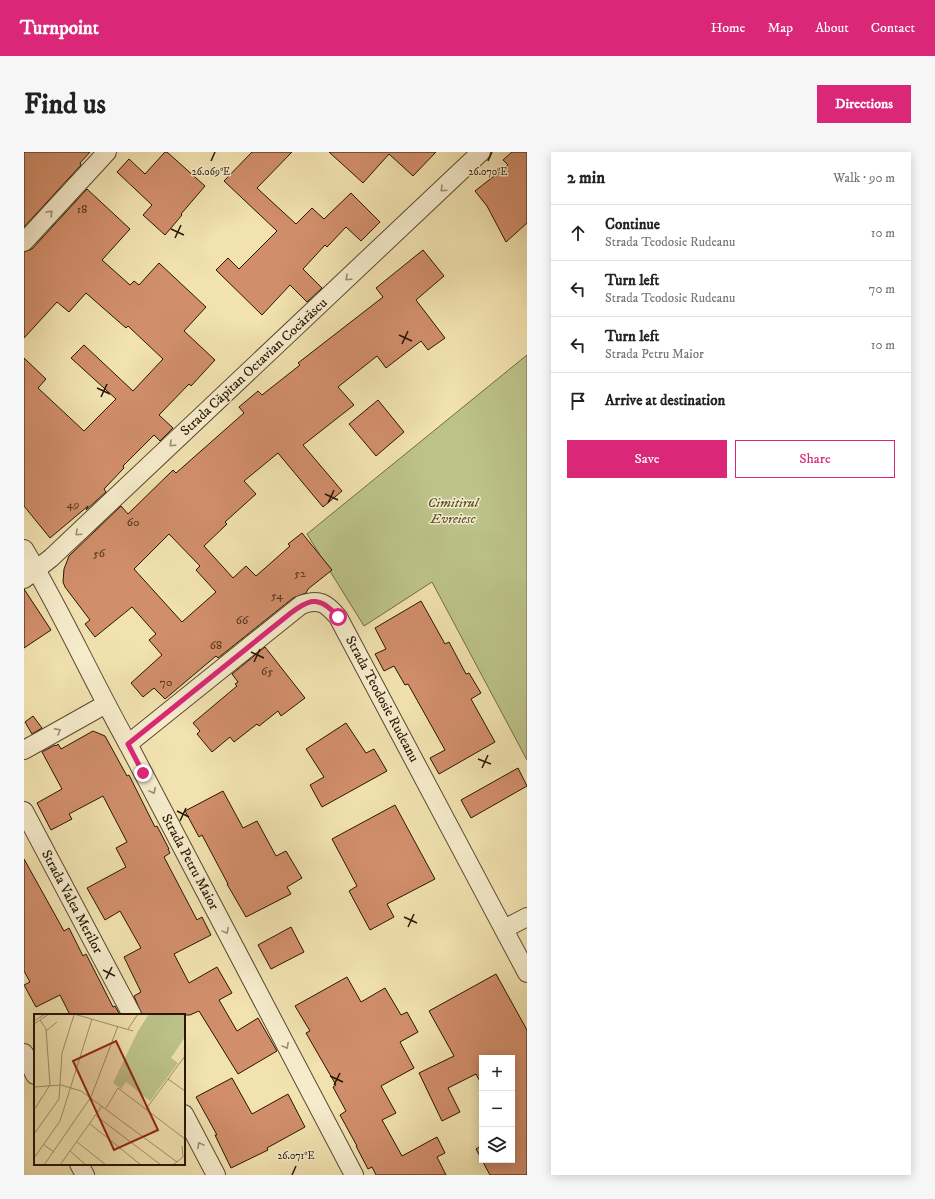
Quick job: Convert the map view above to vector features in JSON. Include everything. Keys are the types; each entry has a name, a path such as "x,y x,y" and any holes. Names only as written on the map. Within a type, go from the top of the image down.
{"street":[{"path":"24,242 107,152"},
{"name":"Strada Căpitan Octavian Cocărăscu","path":"30,575 481,152"},
{"name":"Strada Petru Maior","path":"24,549 30,575 128,744 354,1175"},
{"name":"Strada Teodosie Rudeanu","path":"128,744 301,605 310,601 319,602 329,606 338,617 527,973"},
{"path":"24,750 106,704"},
{"name":"Strada Valea Merilor","path":"24,811 131,1014"},
{"path":"504,929 527,917"},
{"path":"24,1053 34,1073"},
{"path":"185,1116 216,1175"},
{"path":"80,1165 85,1175"}],"green space":[{"name":"Cimitirul Evreiesc","path":"527,355 527,760 432,582 364,626 307,534"}],"building":[{"path":"24,152 90,152 80,163 81,165 24,227"},
{"path":"165,152 167,152 205,186 165,235 143,215 152,205 117,172 129,159 145,174"},
{"path":"252,152 292,152 257,188 296,224 312,208 324,219 351,193 380,222 361,241 346,227 327,247 325,245 303,269 322,288 307,302 290,285 262,315 216,270 228,258 239,269 277,231 224,181"},
{"path":"329,152 436,152 413,176 389,154 363,183"},
{"path":"512,152 527,152 527,223 506,242 487,206 475,191 508,165 503,160"},
{"path":"87,189 130,229 102,260 130,285 134,281 139,285 159,263 206,307 184,331 215,360 191,386 189,384 159,415 173,428 160,441 154,435 123,466 124,468 104,489 106,492 86,510 88,506 50,538 24,506 24,358 46,379 38,388 84,431 116,399 71,358 84,345 133,391 163,359 128,326 126,328 86,293 69,312 57,302 24,338 24,252 32,249"},
{"path":"423,250 444,276 416,300 445,338 428,350 421,341 386,368 377,356 338,387 354,405 303,445 342,491 323,507 278,453 244,481 256,494 225,522 227,524 204,546 233,578 246,566 256,576 290,546 288,544 302,533 332,570 308,589 306,593 293,598 218,658 216,656 165,699 154,688 143,697 131,683 162,655 149,640 156,634 132,607 95,637 85,624 90,620 65,587 63,582 64,569 69,556 121,506 128,514 173,470 176,473 244,413 239,407 258,391 262,395 300,365 298,363 383,297 376,288","holes":["169,534 200,566 196,570 216,592 182,622 134,569"]},
{"path":"378,400 404,432 376,456 349,424"},
{"path":"24,589 51,630 24,648"},
{"path":"421,601 445,644 449,642 466,674 469,673 481,693 471,699 495,742 439,774 430,758 445,750 408,684 405,685 394,666 384,671 375,654 386,649 375,628"},
{"path":"265,647 305,698 281,716 278,711 259,726 257,724 234,742 230,737 212,752 197,734 200,731 193,723 237,686 235,684 238,682 232,674"},
{"path":"33,716 42,728 32,734 25,722"},
{"path":"346,723 366,753 374,749 387,771 322,807 310,785 324,777 306,749"},
{"path":"93,731 105,736 127,776 129,775 155,827 157,826 169,849 170,853 164,857 197,920 202,917 211,935 174,954 189,983 217,967 232,993 219,1000 237,1031 258,1018 277,1051 238,1074 199,1011 190,1015 142,1014 134,996 141,992 124,957 141,948 120,911 105,920 87,888 126,867 116,848 127,842 103,796 69,814 72,819 51,830 37,803 62,789 42,752 58,744 61,749"},
{"path":"518,768 527,786 471,818 461,800"},
{"path":"223,791 243,828 257,821 276,856 286,851 302,878 287,887 291,894 246,917 202,835 199,837 185,811"},
{"path":"395,805 435,879 387,904 394,917 370,930 349,891 357,886 332,839"},
{"path":"24,859 64,931 69,928 83,956 86,954 113,1007 115,1006 119,1014 70,1014 60,995 36,1007 24,985 30,982 24,971"},
{"path":"291,927 304,952 271,969 258,945"},
{"path":"496,974 527,1030 527,1175 490,1175 484,1163 515,1163 515,1055 479,1055 479,1080 476,1074 448,1088 460,1112 442,1121 419,1073 454,1056 429,1011"},
{"path":"347,977 361,1002 385,988 401,1015 407,1012 418,1032 400,1042 414,1068 381,1086 396,1113 382,1120 402,1156 437,1137 445,1153 437,1157 446,1175 376,1175 372,1167 368,1169 340,1115 346,1111 333,1087 336,1085 306,1033 310,1031 295,1006"},
{"path":"232,1078 252,1114 288,1094 305,1127 267,1148 268,1150 231,1168 215,1135 217,1135 196,1097"},
{"path":"479,1147 479,1155 476,1149"}],"route":[{"path":"143,773 128,744 287,616 301,605 310,601 319,602 329,606 338,617"}]}
